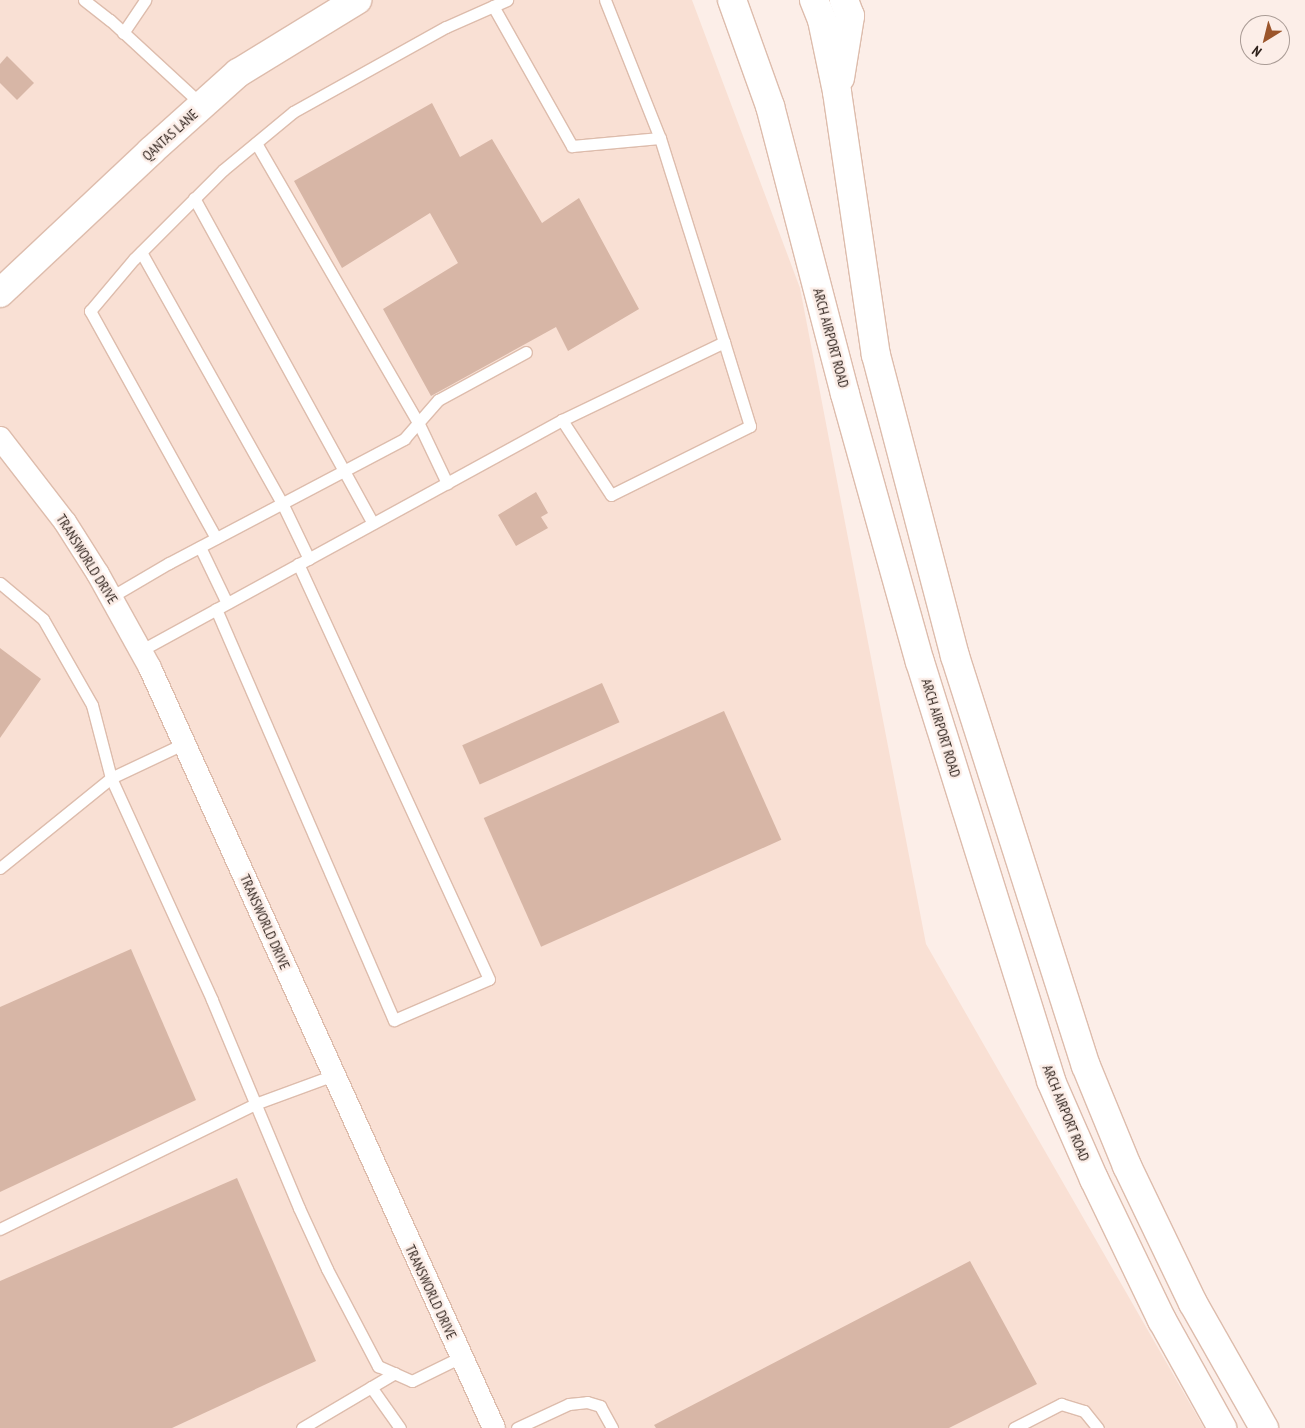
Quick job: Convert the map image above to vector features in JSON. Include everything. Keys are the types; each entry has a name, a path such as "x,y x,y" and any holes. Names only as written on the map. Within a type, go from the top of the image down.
{"main road":[{"name":"QANTAS LANE","path":"0,293 238,74 346,5 357,0"},
{"name":"ARCH AIRPORT ROAD","path":"732,0 770,106 845,394 920,662 1051,1081 1094,1179 1158,1311 1222,1428"},
{"path":"814,0 822,20 838,92 878,364 955,656 1086,1066 1127,1166 1193,1303 1264,1428"},
{"path":"838,92 850,16 844,0"}],"street":[{"name":"TRANSWORLD DRIVE","path":"0,438 66,522 140,650 185,743 494,1428"}],"lane":[{"path":"84,0 123,32 202,106"},
{"path":"123,32 145,0"},
{"path":"216,538 90,311 141,252 194,198 223,170 293,112 446,27 507,0"},
{"path":"562,420 611,495 750,426 660,138 605,0"},
{"path":"493,6 572,146 660,138"},
{"path":"256,143 418,422 447,483"},
{"path":"194,198 373,523"},
{"path":"141,252 282,503 303,562 489,979 394,1020 216,610"},
{"path":"140,650 562,420 724,342"},
{"path":"111,597 216,538 404,439 438,400 526,352"},
{"path":"200,547 227,603"},
{"path":"0,583 43,619 92,705 111,778 212,1000 268,1136 327,1270 378,1366 412,1381 461,1357"},
{"path":"0,868 111,778 185,743"},
{"path":"0,1229 255,1104 334,1075"},
{"path":"302,1428 395,1373"},
{"path":"371,1387 400,1428"},
{"path":"517,1428 569,1404 587,1402 600,1406 612,1428"},
{"path":"1014,1428 1061,1404 1084,1411 1098,1428"}],"shaded area":[{"path":"0,0 692,0 800,288 926,944 1204,1428 0,1428"}],"building":[{"path":"7,56 34,83 17,100 0,83 0,64"},
{"path":"432,103 460,157 492,139 542,223 579,198 639,309 568,351 556,327 431,396 383,309 458,263 430,213 342,268 294,181"},
{"path":"536,492 548,513 541,517 548,528 516,546 498,515"},
{"path":"0,648 41,679 0,738"},
{"path":"602,683 619,722 480,785 462,745"},
{"path":"724,711 781,840 541,947 484,818"},
{"path":"131,949 196,1100 0,1192 0,1007"},
{"path":"237,1178 316,1361 172,1428 0,1428 0,1281"},
{"path":"970,1261 1037,1384 949,1428 656,1428 654,1425"}]}
